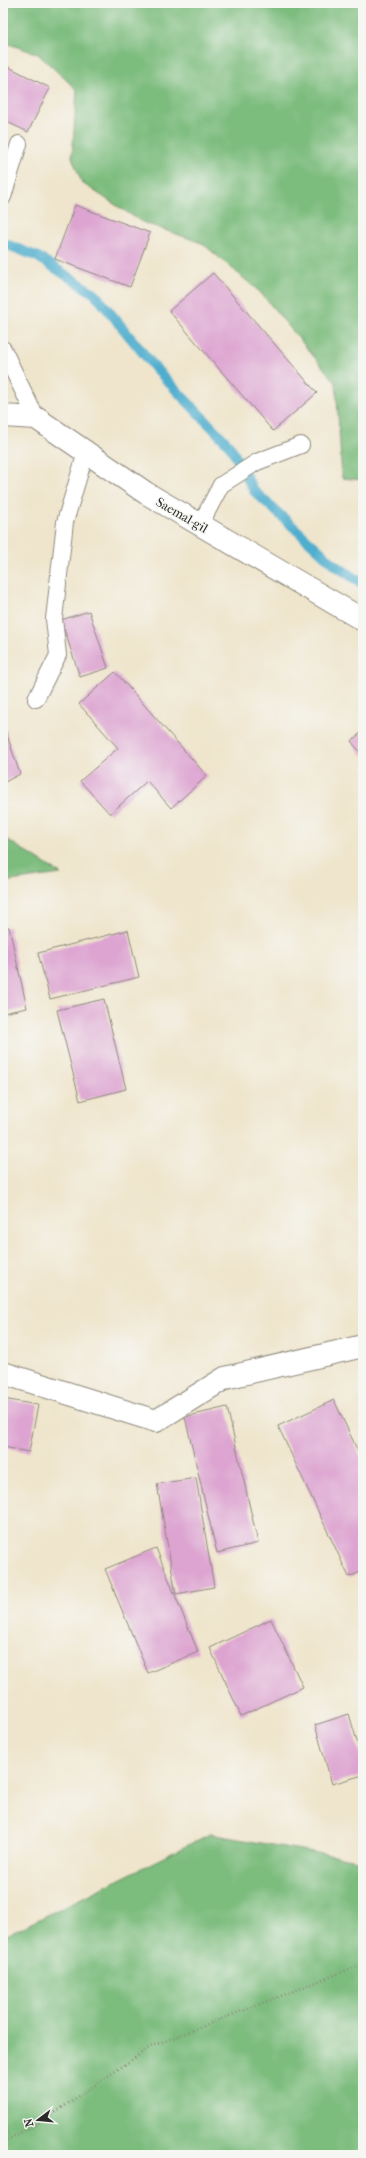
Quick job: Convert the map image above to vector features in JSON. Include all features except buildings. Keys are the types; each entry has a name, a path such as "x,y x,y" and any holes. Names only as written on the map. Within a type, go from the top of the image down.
{"street":[{"path":"3,416 36,418"},
{"name":"Saemal-gil","path":"36,418 146,493 363,620"},
{"path":"3,1373 156,1421 225,1378 363,1346"}],"lane":[{"path":"3,197 19,144"},
{"path":"3,349 36,418"},
{"path":"200,525 221,485 257,462 301,445"},
{"path":"36,699 58,655 54,619 65,522 86,452"}],"path":[{"path":"3,2142 44,2120 152,2046 363,1964"}],"green space":[{"path":"3,3 363,3 363,480 342,478 336,383 260,292 202,243 142,222 82,183 72,157 77,90 38,54 3,42"},
{"path":"3,837 61,874 3,882"},
{"path":"210,1834 363,1861 363,2155 3,2155 3,1937"}],"waterway":[{"path":"3,243 38,257 95,294 156,369 230,446 254,491 335,565 363,584"}]}
